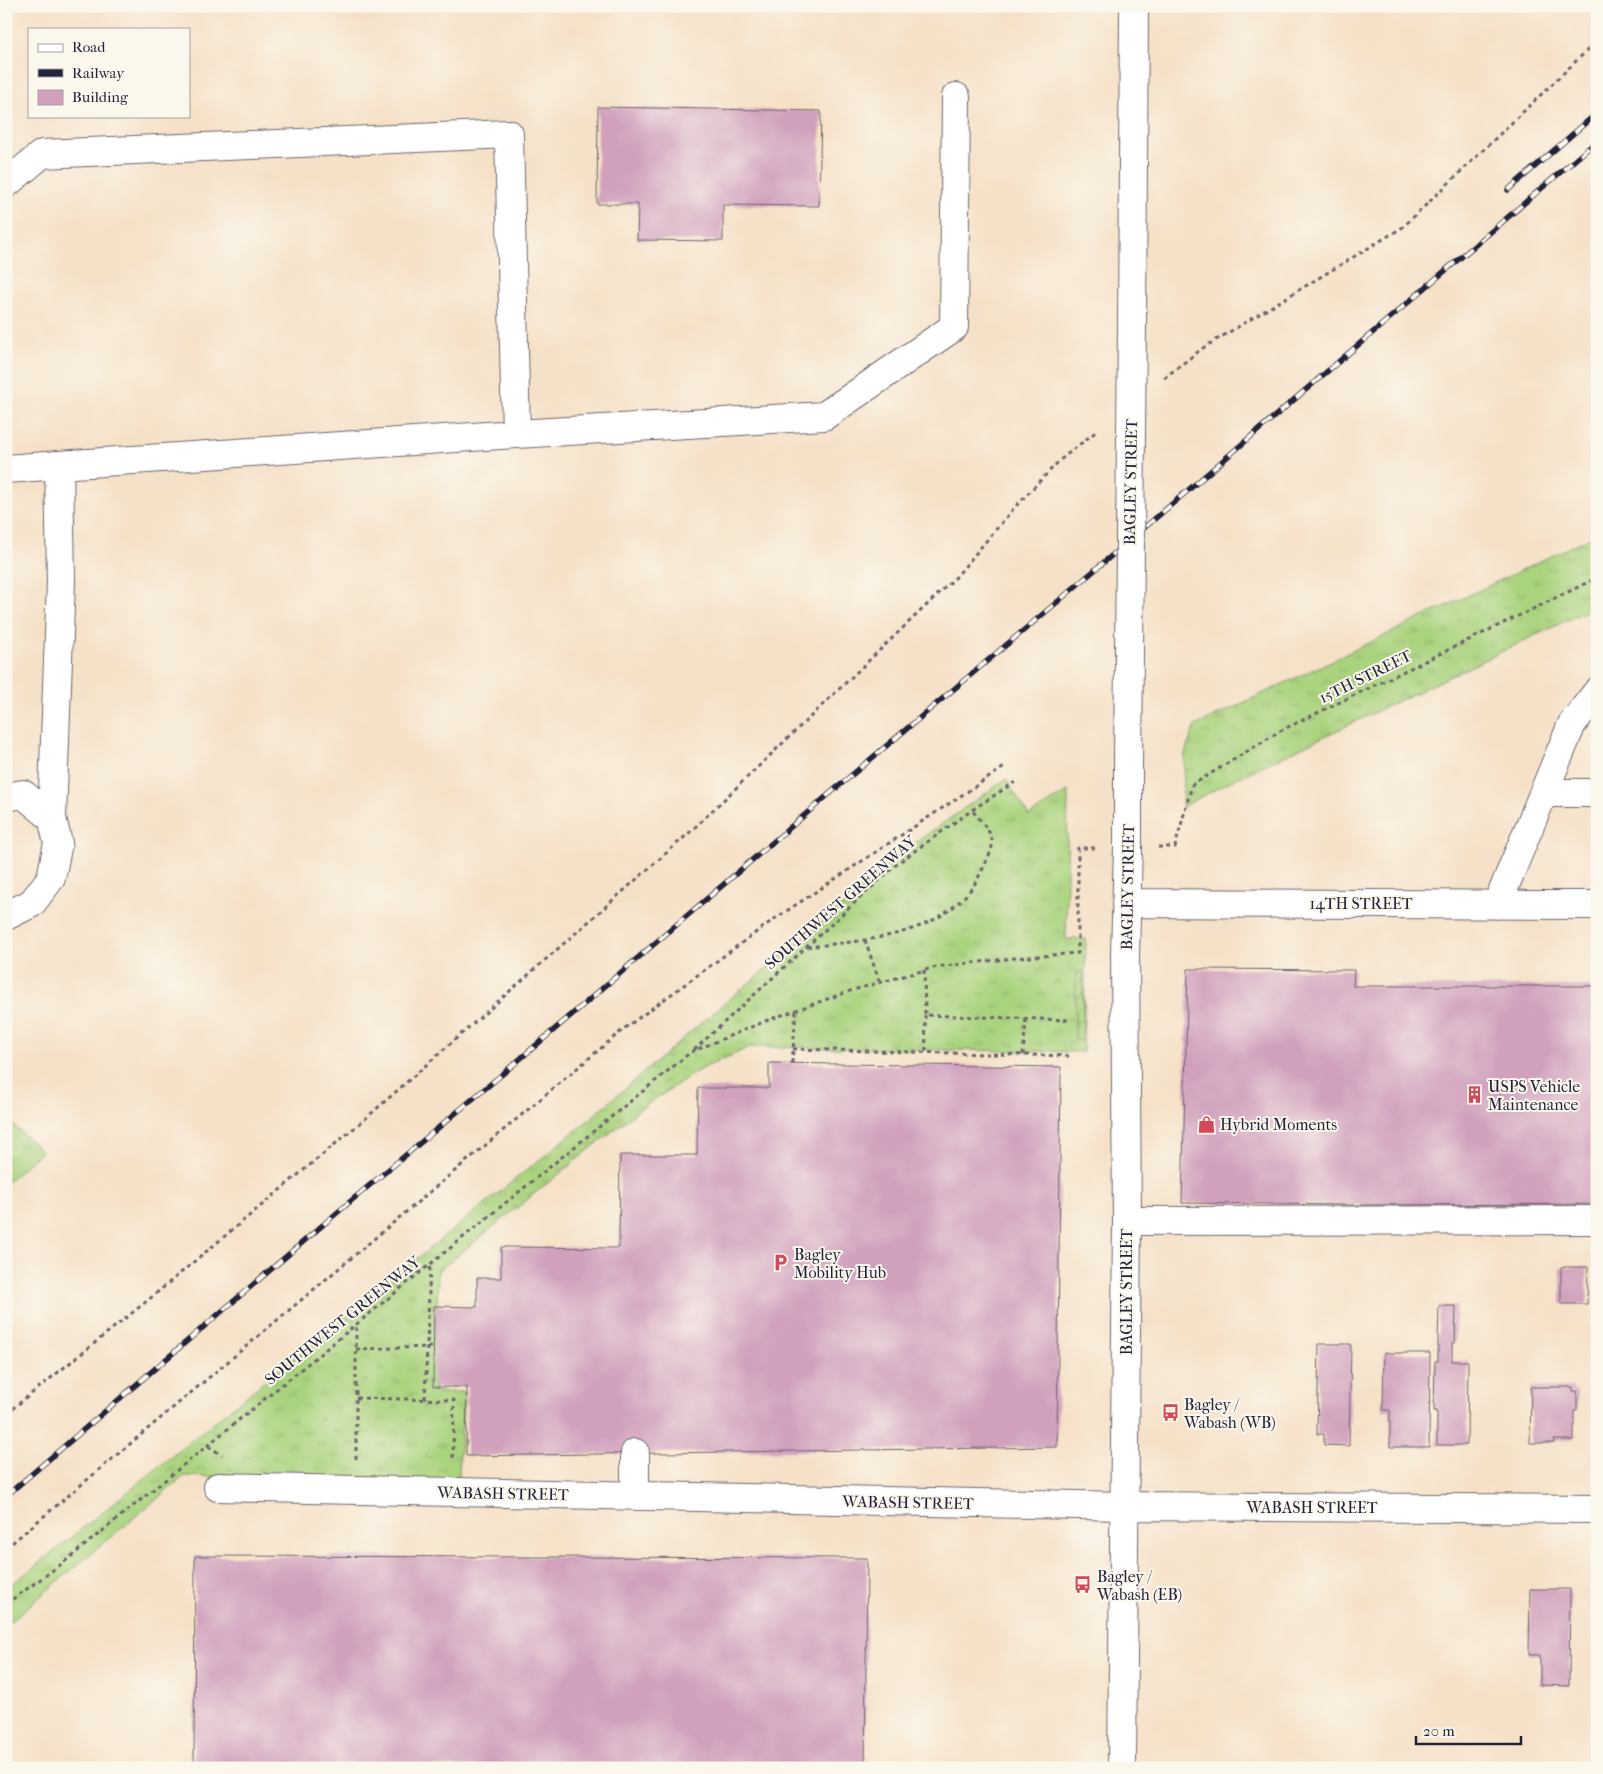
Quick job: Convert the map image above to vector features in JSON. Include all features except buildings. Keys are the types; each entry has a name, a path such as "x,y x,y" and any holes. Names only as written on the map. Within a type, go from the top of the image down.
{"street":[{"name":"BAGLEY STREET","path":"1122,1768 1127,1221 1126,902 1128,848 1134,6"},
{"path":"6,469 516,434 824,416 954,327 956,97"},
{"path":"6,184 42,154 509,134 516,434"},
{"path":"6,916 32,903 51,878 58,842 52,818 61,581 59,465"},
{"path":"1498,904 1572,724 1597,692"},
{"path":"1543,793 1597,793"},
{"path":"6,797 23,794 52,818"},
{"name":"14TH STREET","path":"1126,902 1597,905"},
{"path":"1127,1221 1597,1220"},
{"path":"634,1453 635,1496"},
{"name":"WABASH STREET","path":"218,1487 1124,1506 1597,1509"}],"path":[{"path":"1158,383 1203,348 1403,227 1597,41"},
{"path":"6,1414 147,1301 365,1118 689,833 955,578 1014,508 1060,460 1105,424"},
{"name":"15TH STREET","path":"1179,831 1192,785 1282,730 1597,578"},
{"path":"6,1548 625,1028 773,920 1006,766"},
{"name":"SOUTHWEST GREENWAY","path":"6,1604 63,1563 691,1052 898,863 1015,782"},
{"path":"806,947 865,940 908,932 949,912 972,889 992,848 992,836 972,810"},
{"name":"SOUTHWEST GREENWAY","path":"691,1052 853,990 924,970 1015,958 1078,953 1078,848"},
{"path":"865,940 880,982"},
{"path":"924,970 926,1053"},
{"path":"792,1063 796,1011"},
{"path":"925,1015 1069,1020"},
{"path":"1023,1055 1026,1018"},
{"path":"793,1049 1069,1056"},
{"path":"426,1399 426,1348 430,1265"},
{"path":"356,1326 356,1467"},
{"path":"356,1349 434,1347"},
{"path":"356,1398 454,1400 453,1466"}],"green space":[{"path":"1597,534 1597,606 1231,781 1182,807 1185,753 1195,726"},
{"path":"1006,779 1029,816 1068,791 1066,939 1086,939 1083,1052 750,1047 699,1070 640,1109 438,1271 435,1392 464,1392 458,1485 184,1476 6,1625 6,1588 585,1123 715,1011 805,937 902,852"},
{"path":"1076,972 1083,972 1083,1040 1075,1040"},
{"path":"6,1119 42,1151 6,1183"}],"railway":[{"path":"1508,190 1597,113"},
{"path":"6,1496 1597,141"}],"place":[{"name":"USPS Vehicle Maintenance","path":"1474,1095"},
{"name":"Hybrid Moments","path":"1206,1124"},
{"name":"Bagley Mobility Hub","path":"780,1263"},
{"name":"Bagley / Wabash (WB)","path":"1170,1413"},
{"name":"Bagley / Wabash (EB)","path":"1083,1585"}]}
